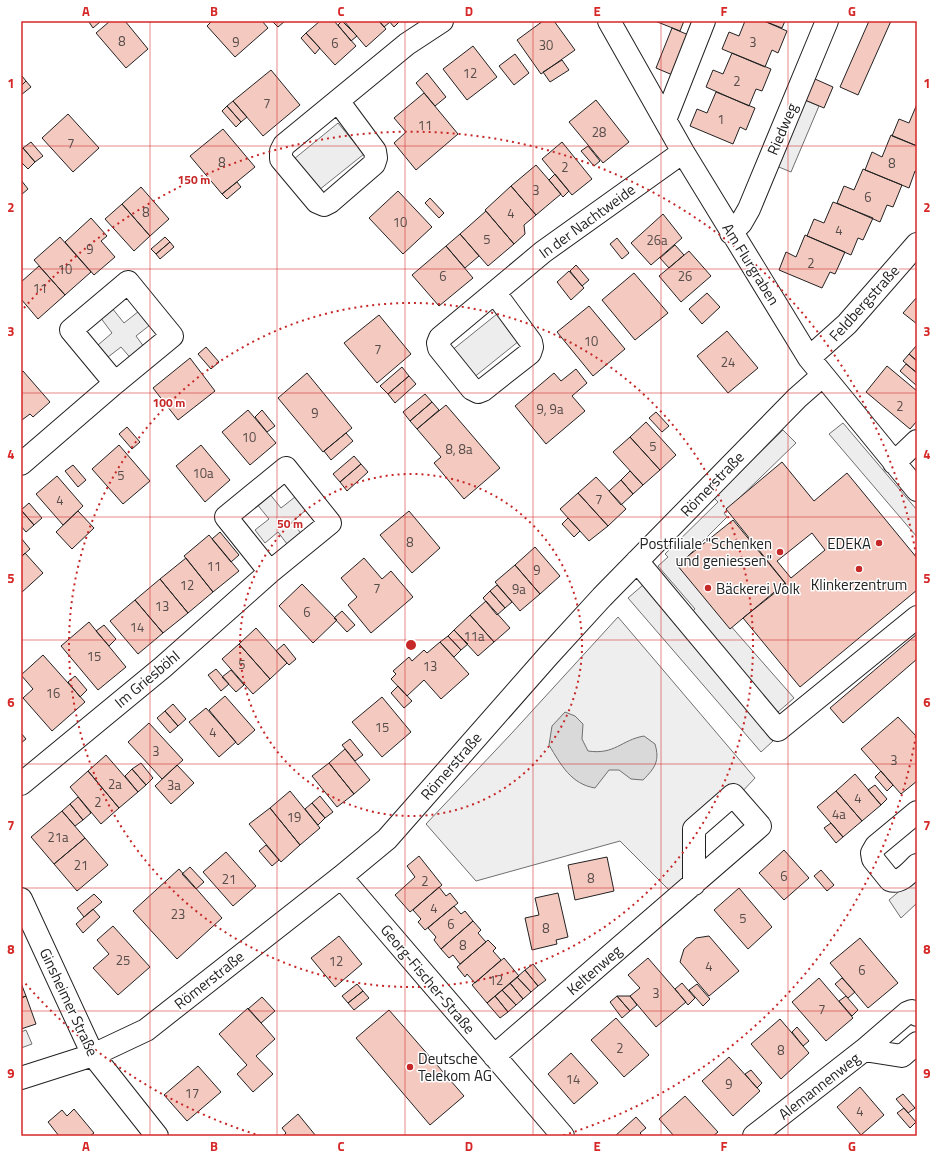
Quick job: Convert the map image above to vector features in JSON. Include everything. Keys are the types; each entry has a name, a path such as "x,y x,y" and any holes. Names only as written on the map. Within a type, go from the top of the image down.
{"street":[{"path":"338,101 375,151 376,158 374,164 330,202 324,205 317,202 281,159 281,151 284,145 338,101 408,44 442,21"},
{"name":"Am Flurgraben","path":"609,21 682,152 809,358 822,376 917,490"},
{"path":"665,120 704,21"},
{"name":"Riedweg","path":"731,233 741,223 748,209 827,21"},
{"name":"In der Nachtweide","path":"495,293 531,342 532,347 530,353 483,390 478,392 472,389 439,348 438,343 440,338 543,252 682,152"},
{"name":"Feldbergstraße","path":"809,358 848,324 917,244"},
{"path":"21,464 172,336 128,282 71,330 115,383"},
{"name":"Römerstraße","path":"21,1078 93,1055 146,1030 341,877 387,839 548,656 637,561 797,398 822,376"},
{"path":"894,464 917,441"},
{"name":"Im Griesböhl","path":"21,784 163,667 270,572 330,523 286,468 226,517 270,572"},
{"path":"637,561 778,730 917,617"},
{"path":"917,812 876,846 872,853 873,859 890,880 894,882 900,880 917,865"},
{"name":"Georg-Fischer-Straße","path":"341,877 562,1136"},
{"name":"Keltenweg","path":"494,1056 694,884"},
{"name":"Ginsheimer Straße","path":"21,899 93,1055 157,1136"},
{"name":"Alemannenweg","path":"754,1136 864,1050 907,1013 912,1011 917,1015"},
{"name":"Alemannenweg","path":"864,1050 902,1056 917,1043"}],"shaded area":[{"path":"802,99 819,106 791,172 774,165"},
{"path":"338,123 364,154 319,190 294,159"},
{"path":"112,308 124,323 139,311 150,325 136,336 147,351 134,362 121,347 108,357 98,345 112,333 100,317"},
{"path":"497,314 519,341 473,378 451,351"},
{"path":"843,423 917,510 917,537 829,434"},
{"path":"783,430 796,443 724,513 727,517 678,566 794,698 761,727 773,741 761,752 628,598 643,585 678,624 695,609 658,566 668,557 665,554 718,502 714,498"},
{"path":"269,493 281,508 295,497 306,510 292,522 304,537 290,548 278,532 265,543 255,530 269,519 256,503"},
{"path":"618,617 755,778 739,795 730,785 687,821 686,879 671,892 620,841 476,881 426,824"},
{"path":"565,712 575,716 583,724 582,739 588,751 605,751 644,736 655,744 657,760 651,772 643,780 631,779 619,770 609,770 595,788 587,786 573,778 562,766 549,745 552,726"},
{"path":"917,876 917,903 901,918 889,900"},
{"path":"26,1030 32,1044 21,1048 21,1032"}],"building":[{"path":"101,21 93,28 89,22"},
{"path":"110,21 125,21 148,49 126,68 96,33"},
{"path":"212,21 262,21 268,28 235,57 207,26"},
{"path":"272,21 285,21 278,27"},
{"path":"320,21 334,21 356,46 335,65 306,33"},
{"path":"342,21 357,36 351,41 338,25"},
{"path":"344,21 379,21 386,29 366,47"},
{"path":"379,21 389,21 390,22 384,27"},
{"path":"389,21 400,21 394,27"},
{"path":"543,21 554,21 575,50 541,74 517,40"},
{"path":"655,21 684,21 680,31"},
{"path":"745,21 764,21 787,31 778,53 772,50 765,67 722,49 729,32 739,36"},
{"path":"764,21 785,21 782,28"},
{"path":"869,21 891,21 858,95 840,87"},
{"path":"672,28 691,36 675,76 656,68"},
{"path":"306,33 320,48 315,54 301,38"},
{"path":"473,46 497,77 467,100 443,69"},
{"path":"732,53 771,69 762,91 756,89 749,106 706,87 713,70 723,74"},
{"path":"515,54 529,73 514,85 499,66"},
{"path":"562,60 569,70 550,82 543,72"},
{"path":"271,70 300,105 263,136 233,101"},
{"path":"427,73 446,97 435,106 416,83"},
{"path":"22,76 26,81 21,86 21,77"},
{"path":"815,79 833,87 824,108 805,100"},
{"path":"26,81 31,87 21,95 21,86"},
{"path":"716,92 755,108 746,130 740,127 733,144 690,126 697,109 707,113"},
{"path":"424,93 458,134 416,170 394,143 406,132 394,118"},
{"path":"596,100 629,142 603,163 569,122"},
{"path":"233,101 247,117 241,122 227,106"},
{"path":"917,104 917,146 892,136 899,119 909,123"},
{"path":"227,106 241,122 236,127 222,111"},
{"path":"68,114 99,148 73,172 42,138"},
{"path":"223,129 255,167 222,194 190,156"},
{"path":"891,135 917,146 917,172 915,171 909,188 865,170 872,152 882,157"},
{"path":"31,142 43,156 35,162 23,148"},
{"path":"562,142 592,179 572,195 542,159"},
{"path":"588,146 600,161 594,166 581,151"},
{"path":"23,148 35,162 28,169 21,162 21,150"},
{"path":"536,165 561,194 536,215 511,186"},
{"path":"863,169 902,185 893,207 887,205 880,222 837,203 844,186 854,190"},
{"path":"555,174 569,191 563,197 549,180"},
{"path":"21,180 28,189 21,195"},
{"path":"237,182 241,187 227,199 222,194"},
{"path":"511,186 536,215 524,225 525,234 514,244 485,210"},
{"path":"141,187 169,219 150,236 122,204"},
{"path":"398,191 432,227 403,254 369,218"},
{"path":"430,198 444,213 439,218 425,203"},
{"path":"833,202 873,218 863,240 858,238 851,255 807,236 814,219 824,223"},
{"path":"122,204 150,236 134,251 105,219"},
{"path":"486,211 514,244 488,266 460,234"},
{"path":"663,214 682,238 651,265 631,243"},
{"path":"91,218 107,236 101,241 115,257 94,275 65,242"},
{"path":"460,234 479,256 465,268 446,246"},
{"path":"805,235 845,252 835,274 830,272 822,288 779,270 786,252 796,257"},
{"path":"60,237 91,272 65,295 34,260"},
{"path":"165,237 170,242 156,254 151,249"},
{"path":"617,238 629,253 622,259 610,244"},
{"path":"170,242 174,247 160,259 156,254"},
{"path":"675,245 684,255 669,268 660,258"},
{"path":"446,246 473,278 439,306 412,275"},
{"path":"689,251 711,276 681,302 659,276"},
{"path":"576,265 589,280 582,286 570,271"},
{"path":"39,266 65,295 38,319 21,299 21,282"},
{"path":"569,271 584,288 571,300 557,282"},
{"path":"634,273 668,313 635,340 602,300"},
{"path":"707,293 720,307 702,324 689,309"},
{"path":"917,297 917,324 903,313"},
{"path":"589,306 625,349 593,376 557,332"},
{"path":"379,315 411,354 377,383 344,343"},
{"path":"727,331 758,368 728,393 697,356"},
{"path":"917,345 917,361 909,354"},
{"path":"206,347 219,362 211,369 198,354"},
{"path":"909,354 917,361 917,373 903,361"},
{"path":"190,358 215,391 178,420 153,388"},
{"path":"906,364 917,373 917,386 900,371"},
{"path":"887,366 917,391 917,421 910,429 866,392"},
{"path":"402,367 409,376 388,394 380,386"},
{"path":"576,369 587,383 572,396 585,411 546,444 515,406 554,373 561,381"},
{"path":"23,371 50,402 33,417 30,414 22,420 21,373"},
{"path":"307,373 352,428 323,452 278,398"},
{"path":"409,376 416,384 395,403 388,394"},
{"path":"425,394 432,402 410,421 403,412"},
{"path":"432,402 439,410 417,429 410,421"},
{"path":"446,405 500,468 464,499 434,463 441,457 417,429"},
{"path":"248,410 276,443 250,465 222,432"},
{"path":"262,410 275,426 267,432 255,417"},
{"path":"656,412 669,426 662,432 649,418"},
{"path":"646,422 676,455 660,470 630,437"},
{"path":"127,427 140,442 132,449 119,434"},
{"path":"346,433 353,441 331,460 324,451"},
{"path":"630,437 660,470 643,485 613,452"},
{"path":"119,445 150,481 123,504 92,469"},
{"path":"201,445 230,480 205,502 176,466"},
{"path":"354,456 361,464 340,482 333,474"},
{"name":"Klinkerzentrum","path":"782,462 814,501 847,473 917,558 917,590 800,687 743,618 786,584 726,509","holes":["812,533 825,550 791,578 777,561"]},
{"path":"361,464 368,472 347,491 340,482"},
{"path":"73,465 86,480 78,487 65,471"},
{"path":"630,471 643,485 633,494 621,480"},
{"path":"57,476 83,506 63,525 36,494"},
{"path":"596,477 626,509 608,526 578,493"},
{"path":"621,480 633,494 621,505 609,491"},
{"path":"578,493 608,526 589,541 560,509"},
{"path":"29,503 42,518 34,525 21,510"},
{"path":"21,510 34,525 26,532 21,526"},
{"path":"78,511 94,528 72,549 56,532"},
{"path":"409,511 440,548 412,573 380,535"},
{"path":"568,518 580,531 574,537 562,524"},
{"path":"733,520 785,583 730,629 677,565"},
{"path":"220,532 239,555 231,562 212,539"},
{"path":"209,535 239,571 213,592 184,556"},
{"path":"21,538 30,549 21,557"},
{"path":"535,547 560,576 540,594 515,565"},
{"path":"25,553 43,573 21,593 21,557"},
{"path":"186,558 213,592 188,613 160,579"},
{"path":"364,558 382,579 391,571 413,597 371,633 348,605 357,597 341,578"},
{"path":"515,565 540,594 520,611 495,582"},
{"path":"160,579 188,613 163,633 135,600"},
{"path":"302,584 337,620 313,643 279,606"},
{"path":"497,585 512,602 505,608 490,591"},
{"path":"490,591 505,608 497,615 483,598"},
{"path":"135,600 163,633 138,654 110,621"},
{"path":"486,601 510,628 494,642 470,615"},
{"path":"342,611 355,625 347,632 334,618"},
{"path":"470,615 494,642 478,656 454,630"},
{"path":"89,622 126,667 98,690 61,646"},
{"path":"104,625 116,639 109,646 96,631"},
{"path":"256,628 287,663 270,679 239,644"},
{"path":"454,630 468,644 461,650 448,636"},
{"path":"917,634 917,659 843,723 830,708"},
{"path":"448,636 461,650 454,657 440,642"},
{"path":"440,642 469,674 441,699 424,680 407,696 391,679 396,674 393,671 409,657 412,661 424,650 427,653"},
{"path":"239,644 270,679 253,694 222,659"},
{"path":"284,644 296,659 289,665 276,651"},
{"path":"43,655 85,702 52,731 23,698 33,689 21,675"},
{"path":"216,669 229,684 221,691 208,675"},
{"path":"231,670 244,685 236,692 222,677"},
{"path":"75,676 87,690 80,697 68,682"},
{"path":"398,686 412,701 404,708 391,693"},
{"path":"225,696 255,730 238,745 209,710"},
{"path":"382,697 411,732 382,757 352,722"},
{"path":"173,704 186,719 178,726 165,711"},
{"path":"206,708 236,742 219,757 189,722"},
{"path":"165,711 178,726 170,733 157,718"},
{"path":"898,717 917,737 917,781 901,794 861,749"},
{"path":"149,723 183,760 162,779 128,742"},
{"path":"21,733 26,739 21,743"},
{"path":"350,739 363,755 355,761 342,745"},
{"path":"345,749 370,780 354,794 329,763"},
{"path":"106,755 138,792 119,808 88,771"},
{"path":"141,763 153,778 146,785 132,769"},
{"path":"329,763 354,794 337,807 312,776"},
{"path":"177,765 194,783 171,804 155,786"},
{"path":"132,769 146,785 138,792 125,776"},
{"path":"88,771 119,808 101,824 70,787"},
{"path":"881,771 893,785 887,791 875,777"},
{"path":"855,774 881,805 862,821 836,791"},
{"path":"875,785 887,799 881,805 868,790"},
{"path":"290,791 320,828 300,845 270,808"},
{"path":"836,791 862,821 843,837 817,807"},
{"path":"320,796 333,812 325,818 312,803"},
{"path":"78,797 91,813 83,820 70,804"},
{"path":"312,803 325,818 318,825 305,809"},
{"path":"70,804 83,820 75,826 62,811"},
{"path":"270,808 300,845 281,862 249,824"},
{"path":"62,811 85,838 54,864 31,837"},
{"path":"831,823 843,837 836,843 824,828"},
{"path":"85,838 108,865 77,891 54,864"},
{"path":"266,845 279,860 272,866 259,851"},
{"path":"784,850 809,878 784,900 759,873"},
{"path":"226,852 256,886 233,906 203,872"},
{"path":"419,856 442,885 410,912 395,895 415,877 407,866"},
{"path":"607,857 614,891 575,900 568,865"},
{"path":"190,867 204,882 196,889 182,874"},
{"path":"179,869 222,918 177,959 133,911"},
{"path":"821,870 834,885 827,891 814,876"},
{"path":"439,887 446,896 450,893 458,903 425,930 418,922 421,919 413,910"},
{"path":"739,888 772,927 748,949 714,910"},
{"path":"558,893 568,937 556,940 557,944 532,950 525,918 539,915 535,898"},
{"path":"94,894 102,902 84,917 77,908"},
{"path":"454,906 461,914 465,911 473,921 441,949 434,940 436,937 428,928"},
{"path":"93,909 100,917 83,933 76,924"},
{"path":"473,921 481,930 478,933 486,942 460,964 453,955 449,958 441,949"},
{"path":"113,926 150,967 118,995 93,968 109,954 97,940"},
{"path":"339,936 362,964 335,987 311,958"},
{"path":"709,936 739,971 709,996 680,962 684,949 696,938"},
{"path":"860,938 898,983 868,1008 830,963"},
{"path":"488,940 496,948 493,951 501,960 475,983 467,974 465,977 457,967"},
{"path":"504,958 519,976 487,1003 472,985"},
{"path":"648,958 686,1002 656,1027 630,996 640,988 628,975"},
{"path":"533,964 546,980 538,986 525,970"},
{"path":"525,970 538,986 531,992 517,977"},
{"path":"517,977 531,992 523,999 510,983"},
{"path":"819,978 853,1018 826,1041 792,1002"},
{"path":"842,978 855,992 848,998 835,984"},
{"path":"21,983 26,996 21,998"},
{"path":"510,983 523,999 516,1005 502,990"},
{"path":"682,983 695,998 688,1005 675,989"},
{"path":"357,984 363,991 348,1003 342,996"},
{"path":"697,984 710,999 703,1006 689,990"},
{"path":"502,990 516,1005 508,1012 495,996"},
{"path":"363,991 369,998 354,1010 348,1003"},
{"path":"26,996 36,1024 21,1029 21,998"},
{"path":"495,996 508,1012 500,1018 487,1003"},
{"path":"617,996 630,996 637,1005 630,1011"},
{"path":"617,996 630,1011 622,1018 610,1002"},
{"path":"846,996 858,1010 852,1016 839,1001"},
{"path":"262,997 275,1011 261,1023 248,1009"},
{"path":"248,1008 275,1039 256,1056 273,1074 253,1092 237,1074 247,1065 219,1034"},
{"name":"Deutsche Telekom AG","path":"389,1010 464,1096 430,1125 356,1038"},
{"path":"616,1018 649,1055 624,1077 591,1040"},
{"path":"780,1019 809,1053 781,1079 751,1044"},
{"path":"797,1027 809,1041 803,1046 792,1032"},
{"path":"571,1053 598,1083 574,1104 548,1074"},
{"path":"729,1057 760,1091 733,1116 702,1081"},
{"path":"198,1066 221,1092 187,1121 164,1095"},
{"path":"751,1070 762,1083 757,1088 745,1074"},
{"path":"860,1087 884,1115 861,1135 837,1107"},
{"path":"903,1094 915,1108 908,1113 896,1099"},
{"path":"685,1096 718,1132 713,1136 674,1136 659,1119"},
{"path":"904,1108 916,1122 910,1128 897,1113"},
{"path":"74,1109 94,1133 90,1136 59,1136 48,1122 62,1110 67,1116"},
{"path":"298,1114 316,1136 283,1136 286,1133 282,1128"},
{"path":"636,1117 646,1128 640,1133 643,1136 615,1136"}],"place":[{"name":"EDEKA","path":"879,543"},
{"name":"Postfiliale \"Schenken und geniessen\"","path":"780,552"},
{"name":"Klinkerzentrum","path":"859,569"},
{"name":"Bäckerei Volk","path":"708,588"},
{"name":"Deutsche Telekom AG","path":"410,1067"}]}
